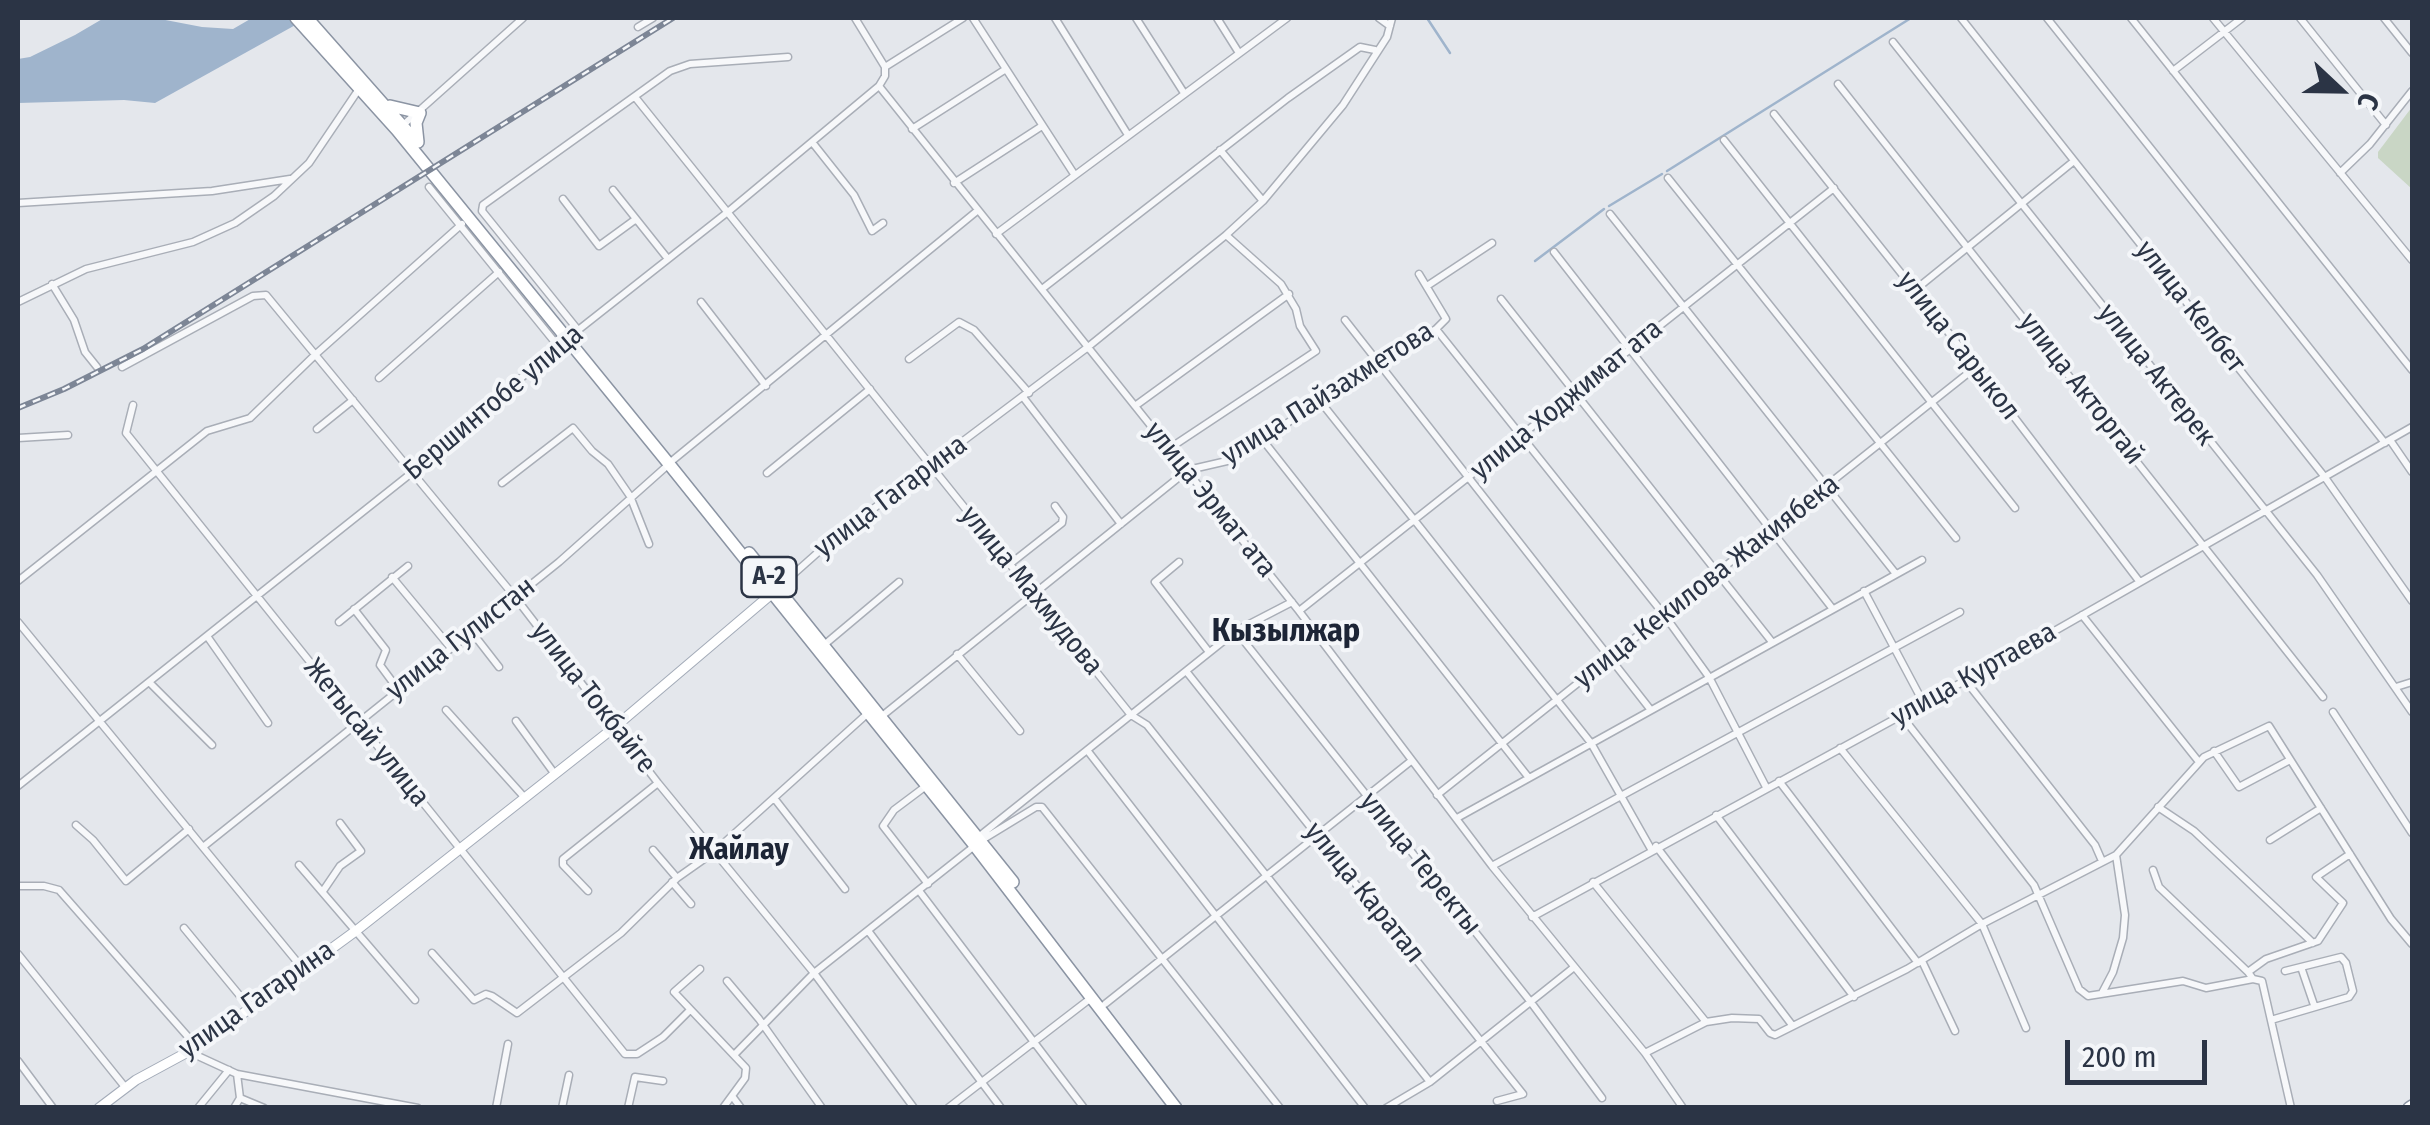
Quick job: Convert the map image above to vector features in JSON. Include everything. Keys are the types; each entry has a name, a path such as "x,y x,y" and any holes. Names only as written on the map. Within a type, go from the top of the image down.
{"highway":[{"name":"A-2","path":"296,18 383,103 775,591 868,713 977,841 1105,1004 1180,1108"},
{"name":"A-2","path":"307,18 359,89 420,146 569,338"},
{"path":"383,103 420,113 415,132 420,146"},
{"name":"A-2","path":"775,591 882,716 1180,1108"}],"main road":[{"name":"улица Гагарина","path":"99,1108 192,1049 357,930 616,726 775,591"}],"street":[{"path":"400,127 523,18"},
{"path":"638,27 653,18"},
{"path":"855,18 885,67 963,18"},
{"path":"973,18 1074,174"},
{"path":"1055,18 1128,135"},
{"path":"1136,18 1184,93"},
{"path":"1217,18 1239,53"},
{"path":"996,234 1287,18"},
{"path":"1379,18 1391,22"},
{"name":"улица Келбет","path":"1960,18 2324,476 2412,601"},
{"path":"2047,18 2412,472"},
{"path":"2130,18 2412,370"},
{"path":"2213,18 2412,260"},
{"path":"2173,71 2242,18"},
{"path":"2300,18 2386,125"},
{"path":"2384,18 2412,53"},
{"name":"улица Гагарина","path":"775,591 832,539 1026,395 1226,236 1263,201 1343,105 1391,22"},
{"name":"улица Актерек","path":"1893,42 2317,574 2412,712"},
{"path":"1042,289 1360,47 1375,50"},
{"path":"569,338 482,211 483,205 680,66 788,56"},
{"name":"Бершинтобе улица","path":"18,786 414,472 569,338 812,142 878,86 885,76 885,67"},
{"path":"912,129 1006,69"},
{"name":"улица Акторгай","path":"1838,84 2323,696"},
{"name":"улица Эрмат ата","path":"878,86 1300,611 1437,795 1645,1053 1683,1108"},
{"path":"18,302 86,269 193,242 235,223 274,196 309,163 359,89"},
{"path":"2340,173 2412,91"},
{"name":"улица Махмудова","path":"636,97 1131,715 1147,726 1430,1082"},
{"name":"улица Сарыкол","path":"1774,114 2140,581"},
{"path":"954,183 1042,126"},
{"path":"1724,140 2015,508"},
{"path":"812,142 854,195 872,231 883,223"},
{"path":"1220,150 1263,201"},
{"path":"1915,290 2074,161"},
{"path":"1668,178 1956,538"},
{"path":"18,203 195,192 292,179"},
{"path":"428,187 499,272 569,338"},
{"name":"улица Ходжимат ата","path":"1300,611 1834,188"},
{"path":"613,190 668,259"},
{"path":"563,199 600,246 636,219"},
{"name":"улица Гулистан","path":"203,847 559,562 630,496 977,212"},
{"path":"1610,214 1896,574"},
{"path":"18,581 208,431 250,418 462,224"},
{"path":"1170,448 1316,351 1300,326 1289,294 1226,236"},
{"path":"1427,286 1492,244"},
{"path":"1554,252 1832,608"},
{"path":"379,378 499,272"},
{"name":"улица Пайзахметова","path":"882,716 1188,470 1226,462 1436,329 1446,319 1419,274"},
{"path":"52,284 74,320 85,352 97,367"},
{"path":"1135,406 1289,294"},
{"name":"улица Токбайге","path":"122,367 253,296 266,295 515,597 658,783 814,974 914,1108"},
{"path":"1501,299 1772,642"},
{"path":"700,302 766,386"},
{"path":"1345,320 1650,710"},
{"path":"910,359 959,322 974,330 1121,524"},
{"path":"1436,329 1665,616 1709,677 1766,787"},
{"name":"улица Кекилова Жакиябека","path":"1437,795 1976,367"},
{"path":"766,472 870,389"},
{"path":"317,429 354,400"},
{"path":"1320,401 1591,743 1654,848 1792,1026"},
{"name":"Жетысай улица","path":"133,405 126,434 625,1054 636,1054 663,1036 688,1010"},
{"name":"улица Куртаева","path":"1532,917 2082,615 2412,427"},
{"path":"502,483 573,428 608,464 630,496 649,544"},
{"path":"18,438 68,435"},
{"path":"1262,439 1529,778"},
{"path":"1010,564 1062,523 1064,517 1055,506"},
{"path":"1457,818 1922,560"},
{"path":"1179,562 1156,582 1209,652"},
{"path":"338,622 408,566"},
{"path":"392,577 450,647"},
{"path":"824,645 899,582"},
{"path":"1864,591 1923,702"},
{"path":"735,1054 814,974 920,892 1087,750 1236,631 1292,602"},
{"path":"354,609 386,650 380,665 397,688"},
{"path":"1492,866 1960,612"},
{"path":"2082,615 2199,762"},
{"path":"18,622 304,970"},
{"path":"470,631 499,666"},
{"name":"улица Теректы","path":"1236,631 1530,1001 1602,1098"},
{"path":"206,636 268,724"},
{"path":"957,654 1020,731"},
{"name":"улица Каратал","path":"1186,671 1523,1094 1497,1101"},
{"path":"1965,680 2095,845 2102,861"},
{"path":"150,682 212,745"},
{"path":"2396,686 2412,682"},
{"path":"446,710 524,798"},
{"path":"2334,712 2412,833"},
{"path":"432,953 474,1000 486,994 517,1013 622,933 674,880 714,852 868,713"},
{"path":"1901,714 2039,894 2080,989 2088,996 2183,981 2206,988 2250,975 2266,959 2318,941 2344,903 2316,877 2350,854"},
{"path":"516,721 554,773"},
{"path":"1645,1053 1706,1022 1732,1018 1759,1020 1775,1035 1920,962 1982,924 2116,855 2199,762 2269,726 2400,933 2412,944"},
{"path":"1840,748 1982,924 2026,1028"},
{"path":"1087,750 1365,1108"},
{"path":"2214,751 2239,787 2290,760"},
{"path":"1105,1004 1412,761"},
{"path":"1778,781 1920,962 1954,1031"},
{"path":"588,891 563,865 562,859 658,783"},
{"path":"927,785 894,810 883,826 928,884"},
{"path":"774,798 845,889"},
{"path":"977,841 1036,807 1046,809 1280,1108"},
{"path":"2158,807 2194,831 2313,942"},
{"path":"2270,840 2321,808"},
{"path":"1716,815 1854,996"},
{"path":"324,891 340,866 361,851 340,823"},
{"path":"76,825 126,881 189,829"},
{"path":"653,850 691,904"},
{"path":"2101,994 2113,972 2123,938 2125,915 2116,855"},
{"path":"299,865 415,1000"},
{"path":"2153,870 2159,887 2250,975 2262,981 2291,1108"},
{"path":"1593,882 1706,1022"},
{"path":"18,886 59,890 192,1049 229,1070 418,1108"},
{"path":"920,892 1084,1108"},
{"path":"184,928 250,1008"},
{"path":"868,932 1001,1108"},
{"path":"18,954 125,1088"},
{"path":"2271,1020 2352,994 2346,963 2341,957 2285,971"},
{"path":"2301,967 2314,1006"},
{"path":"700,968 674,990 688,1010 735,1054 747,1073 723,1108"},
{"path":"1386,1108 1430,1082 1573,968"},
{"path":"727,981 822,1108"},
{"path":"948,1108 1092,997"},
{"path":"496,1108 508,1044"},
{"path":"18,1061 53,1108"},
{"path":"198,1108 229,1070"},
{"path":"234,1108 240,1098 238,1074"},
{"path":"562,1108 568,1075"},
{"path":"628,1108 635,1077 663,1081"},
{"path":"732,1096 741,1108"},
{"path":"240,1098 264,1108"}],"green space":[{"path":"2412,107 2412,189 2378,158 2378,152"}],"water":[{"path":"104,18 155,18 233,29 252,18 308,18 155,103 18,103 18,59 30,57"}],"waterway":[{"path":"1427,18 1450,53"},
{"path":"1667,171 1911,18"},
{"path":"1609,206 1662,174"},
{"path":"1535,261 1604,209"}],"railway":[{"path":"18,408 143,349 673,18"}],"district":[{"name":"Кызылжар","path":"1286,632"},
{"name":"Жайлау","path":"739,851"}]}
